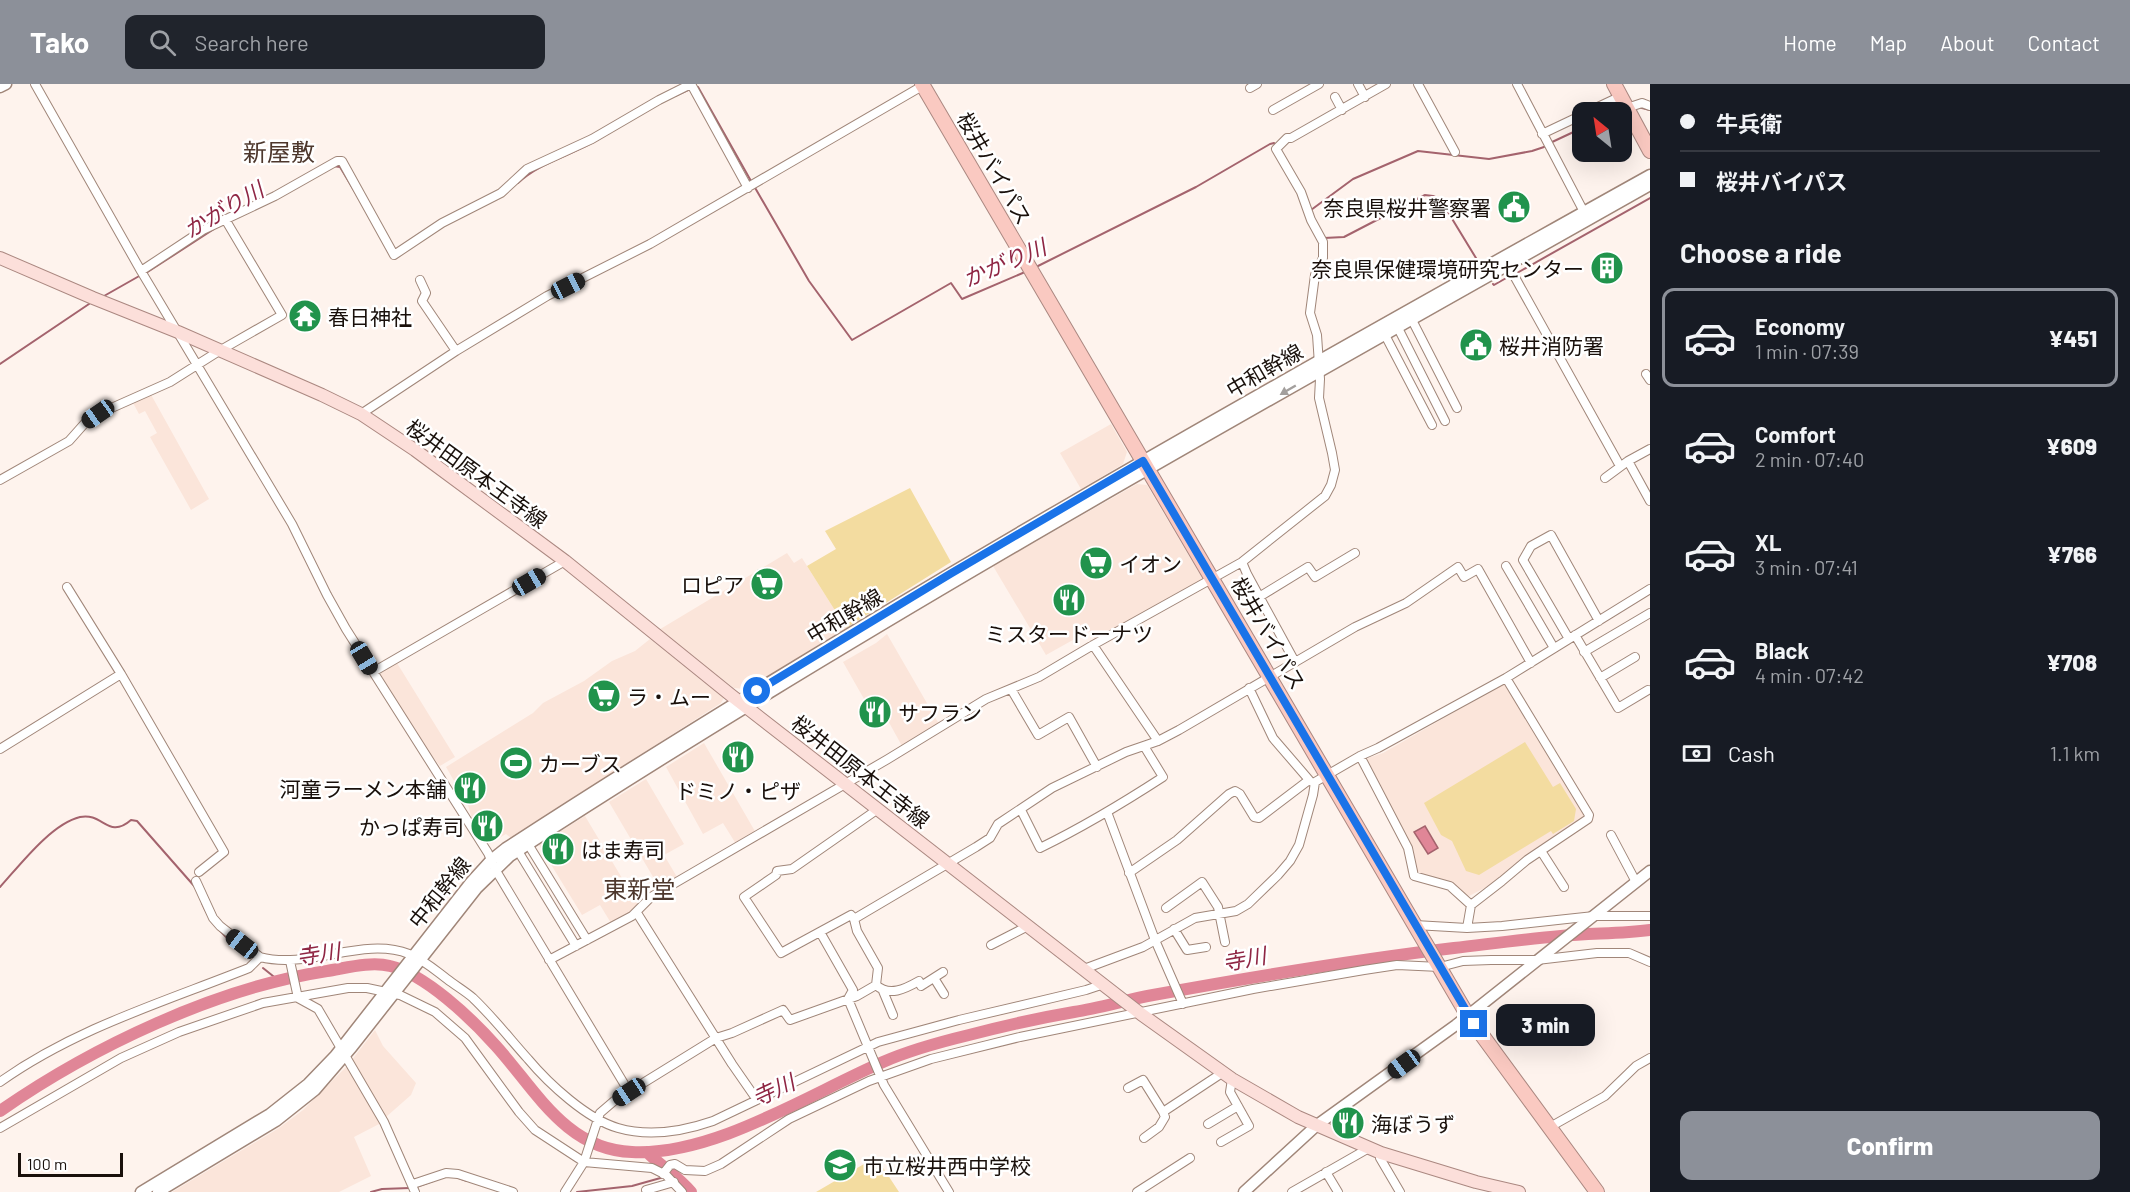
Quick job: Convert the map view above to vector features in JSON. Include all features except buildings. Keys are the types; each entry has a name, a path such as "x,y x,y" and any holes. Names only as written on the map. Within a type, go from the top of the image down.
{"highway":[{"name":"桜井バイパス","path":"924,84 1269,676 1317,779 1416,927 1468,1016 1597,1192"},
{"path":"1620,96 1650,151"}],"main road":[{"path":"0,87 6,84"},
{"name":"中和幹線","path":"1319,367 1412,320 1584,212 1650,175"},
{"name":"中和幹線","path":"158,1192 276,1121 315,1090 416,958 477,888 493,865 566,810 1145,465 1506,262 1650,185"},
{"name":"桜井田原本王寺線","path":"0,258 178,332 361,414 415,450 566,561 743,704 948,864 1138,1012 1227,1076 1317,1125 1375,1150 1476,1182 1519,1192"},
{"name":"中和幹線","path":"493,865 743,704"},
{"path":"1244,1192 1317,1125 1468,1016 1650,871"},
{"name":"中和幹線","path":"141,1192 270,1114 343,1052"}],"street":[{"path":"35,84 141,271 292,524 327,596 373,672 431,760 629,1092"},
{"path":"141,271 203,230 275,196 338,161 342,161 394,255 442,223 501,193 527,169 592,139 658,100 691,84 748,188"},
{"path":"361,414 456,351 547,296 650,244 924,84"},
{"path":"1273,110 1319,84"},
{"path":"1358,84 1365,97"},
{"path":"1418,84 1455,153"},
{"path":"1517,84 1584,212"},
{"path":"549,960 637,913 651,897 846,784 986,699 1046,674 1093,645 1242,562 1325,496 1335,470 1319,398 1317,335 1311,313 1315,275 1323,258 1323,242 1311,220 1301,192 1276,149 1287,138 1291,138 1342,110 1380,86"},
{"path":"1620,96 1650,106"},
{"path":"1335,97 1342,110"},
{"path":"1542,134 1572,120"},
{"path":"0,480 69,441 85,423 98,414 170,382 282,315 225,219"},
{"path":"1506,262 1620,466"},
{"path":"420,280 426,293 423,301 456,351"},
{"path":"1412,320 1457,408"},
{"path":"1398,328 1445,421"},
{"path":"1385,335 1432,424"},
{"path":"1605,478 1620,466 1650,449"},
{"path":"1628,461 1650,501"},
{"path":"1599,621 1551,535 1531,546 1523,560 1618,708 1648,690"},
{"path":"1259,597 1308,567 1315,578 1355,553"},
{"path":"373,672 566,561"},
{"path":"1242,562 1295,662"},
{"path":"1506,566 1554,648"},
{"path":"854,919 990,838 998,824 1065,781 1126,752 1158,741 1365,622 1374,620 1406,603 1458,567 1464,577 1478,569 1531,663"},
{"path":"68,587 224,852 199,872"},
{"path":"1130,873 1177,840 1229,794 1236,791 1240,794 1254,817 1259,818 1317,779 1506,678 1650,589"},
{"path":"1584,652 1650,613"},
{"path":"1093,645 1158,741"},
{"path":"1600,678 1635,657"},
{"path":"0,748 121,674"},
{"path":"1467,928 1470,905 1541,851 1588,819 1589,815 1506,678"},
{"path":"1249,688 1273,738 1317,779"},
{"path":"1011,689 1038,735 1068,717 1097,767"},
{"path":"1021,810 1040,848 1107,812 1163,777 1144,746"},
{"path":"1360,756 1408,848 1414,876 1450,886 1470,905"},
{"path":"1084,969 1143,947 1195,918 1236,911 1248,904 1290,861 1299,845 1317,779"},
{"path":"876,985 878,968 857,931 851,915 781,953 744,897 776,875 777,871 792,869 878,809"},
{"path":"1107,812 1155,940 1182,1000"},
{"path":"1611,836 1636,882"},
{"path":"528,844 587,940"},
{"path":"518,851 576,946"},
{"path":"1541,851 1563,887"},
{"path":"196,881 213,918 260,957 290,962 388,949 416,958 472,997 557,1088 597,1121 624,1130 672,1131 692,1128 713,1121 869,1049 878,1042 959,1020 1106,986"},
{"path":"1166,908 1202,882 1218,907 1225,942"},
{"path":"637,913 757,1100"},
{"path":"1416,927 1467,928 1650,916"},
{"path":"992,945 1028,926"},
{"path":"1174,929 1187,950 1206,947"},
{"path":"820,932 853,990 848,999"},
{"path":"647,1192 646,1190 668,1177 670,1165 675,1164 685,1170 705,1171 721,1164 789,1119 868,1081 900,1069 986,1046 1182,1000 1397,965 1439,966 1463,962 1575,957 1598,953 1629,953 1650,962"},
{"path":"0,1082 43,1054 72,1039 145,1006 249,968 260,957"},
{"path":"290,962 298,997 318,1009 384,1122 414,1187 446,1173 458,1174 513,1192"},
{"path":"883,991 900,989 919,981 921,986 943,972"},
{"path":"934,978 944,994"},
{"path":"876,985 883,991 893,1015"},
{"path":"566,1192 584,1160 597,1121 604,1109 629,1092 716,1038 783,1010 790,1020 848,999 876,985"},
{"path":"0,1128 81,1080 150,1044 263,1003 348,988 367,987 418,1002 448,1023 465,1038 535,1130 584,1160 652,1168 668,1177 682,1192"},
{"path":"848,999 884,1085 949,1192"},
{"path":"1550,1127 1605,1096 1636,1066 1650,1058"},
{"path":"1163,1112 1227,1076 1230,1092 1249,1126 1221,1143"},
{"path":"1128,1088 1143,1080 1165,1117 1159,1127 1144,1138"},
{"path":"1208,1124 1238,1106"},
{"path":"1292,1192 1301,1190 1326,1172 1375,1150 1400,1192"},
{"path":"1137,1192 1190,1158"},
{"path":"1326,1172 1338,1192"}],"shaded area":[{"path":"149,391 209,499 191,510 150,437 157,433 145,411 139,414 132,401"},
{"path":"1111,424 1127,452 1123,464 1081,489 1060,453"},
{"name":"イオン","path":"1137,484 1147,485 1202,578 1201,582 1095,640 1089,631 1046,655 993,566"},
{"path":"910,488 951,562 846,628 807,566 836,549 825,531"},
{"path":"787,553 794,563 802,558 846,628 746,689 734,688 657,631"},
{"path":"887,634 939,724 902,746 881,708 872,713 843,662"},
{"path":"650,639 725,696 721,703 511,838 506,834 489,844 472,819 468,805 446,767 533,713 543,703 584,681 612,661 635,651"},
{"path":"397,663 455,757 440,766 425,747 381,675 381,671"},
{"path":"1505,683 1584,813 1583,818 1500,880 1469,896 1451,883 1421,874 1416,869 1366,762 1368,758 1383,753"},
{"path":"1525,742 1553,787 1560,783 1576,809 1574,821 1553,834 1551,831 1479,875 1466,871 1452,841 1441,835 1424,803"},
{"path":"704,743 756,833 736,844 723,823 703,834 666,767"},
{"path":"646,779 684,844 664,855 677,877 659,887 609,802"},
{"path":"585,816 638,905 634,910 611,923 600,905 582,915 539,845"},
{"path":"1425,826 1438,848 1428,854 1414,832"},
{"path":"375,1030 383,1046 416,1083 411,1095 386,1117 351,1061"},
{"path":"347,1066 381,1123 354,1137 371,1176 339,1192 172,1192 279,1128 303,1110"},
{"path":"876,1157 899,1192 816,1192"}],"waterway":[{"name":"かがり川","path":"698,87 751,181"},
{"name":"かがり川","path":"675,96 688,90"},
{"path":"1638,107 1650,110"},
{"path":"1550,143 1572,133"},
{"name":"かがり川","path":"518,183 546,164 599,139"},
{"name":"かがり川","path":"1036,267 1196,187 1270,144 1274,143 1277,146"},
{"path":"1311,210 1353,179 1418,151 1489,159 1544,147"},
{"name":"かがり川","path":"333,166 340,167 364,207"},
{"name":"かがり川","path":"754,186 809,281 852,340 951,283 962,299 1025,272"},
{"path":"1324,238 1344,237 1425,195 1433,196 1440,199 1479,263"},
{"path":"1517,273 1650,198"},
{"name":"かがり川","path":"146,273 214,229"},
{"name":"かがり川","path":"104,296 141,275"},
{"path":"1493,284 1508,277"},
{"name":"かがり川","path":"0,364 89,304"},
{"path":"0,887 47,836 69,821 80,817 94,818 111,827 123,825 131,820 137,821 195,887"},
{"path":"202,903 216,927 237,947"},
{"name":"寺川","path":"0,1111 36,1087 115,1043 199,1006 285,979 375,964 404,971 447,999 496,1046 554,1114 588,1141 609,1149 632,1152 663,1151 728,1134 904,1054 947,1040 1021,1022 1153,995 1340,963 1534,939 1650,930"},
{"path":"263,968 278,980"},
{"path":"647,1152 691,1192"},
{"path":"453,1176 467,1181"},
{"path":"577,1192 632,1186 664,1177"},
{"path":"416,1187 433,1181"},
{"path":"371,1192 382,1189 410,1188"}],"place":[{"name":"奈良県桜井警察署","path":"1514,207"},
{"name":"奈良県保健環境研究センター","path":"1607,268"},
{"name":"春日神社","path":"305,316"},
{"name":"桜井消防署","path":"1476,345"},
{"name":"イオン","path":"1096,563"},
{"name":"ロピア","path":"767,584"},
{"name":"ミスタードーナツ","path":"1069,600"},
{"name":"ラ・ムー","path":"604,696"},
{"name":"サフラン","path":"875,712"},
{"name":"ドミノ・ピザ","path":"738,757"},
{"name":"カーブス","path":"516,763"},
{"name":"河童ラーメン本舗","path":"470,788"},
{"name":"かっぱ寿司","path":"487,826"},
{"name":"はま寿司","path":"558,849"},
{"name":"海ぼうず","path":"1348,1123"},
{"name":"市立桜井西中学校","path":"840,1165"}],"district":[{"name":"新屋敷","path":"279,151"},
{"name":"東新堂","path":"639,888"}],"route":[{"path":"757,691 837,641 1143,461 1474,1024"}]}
